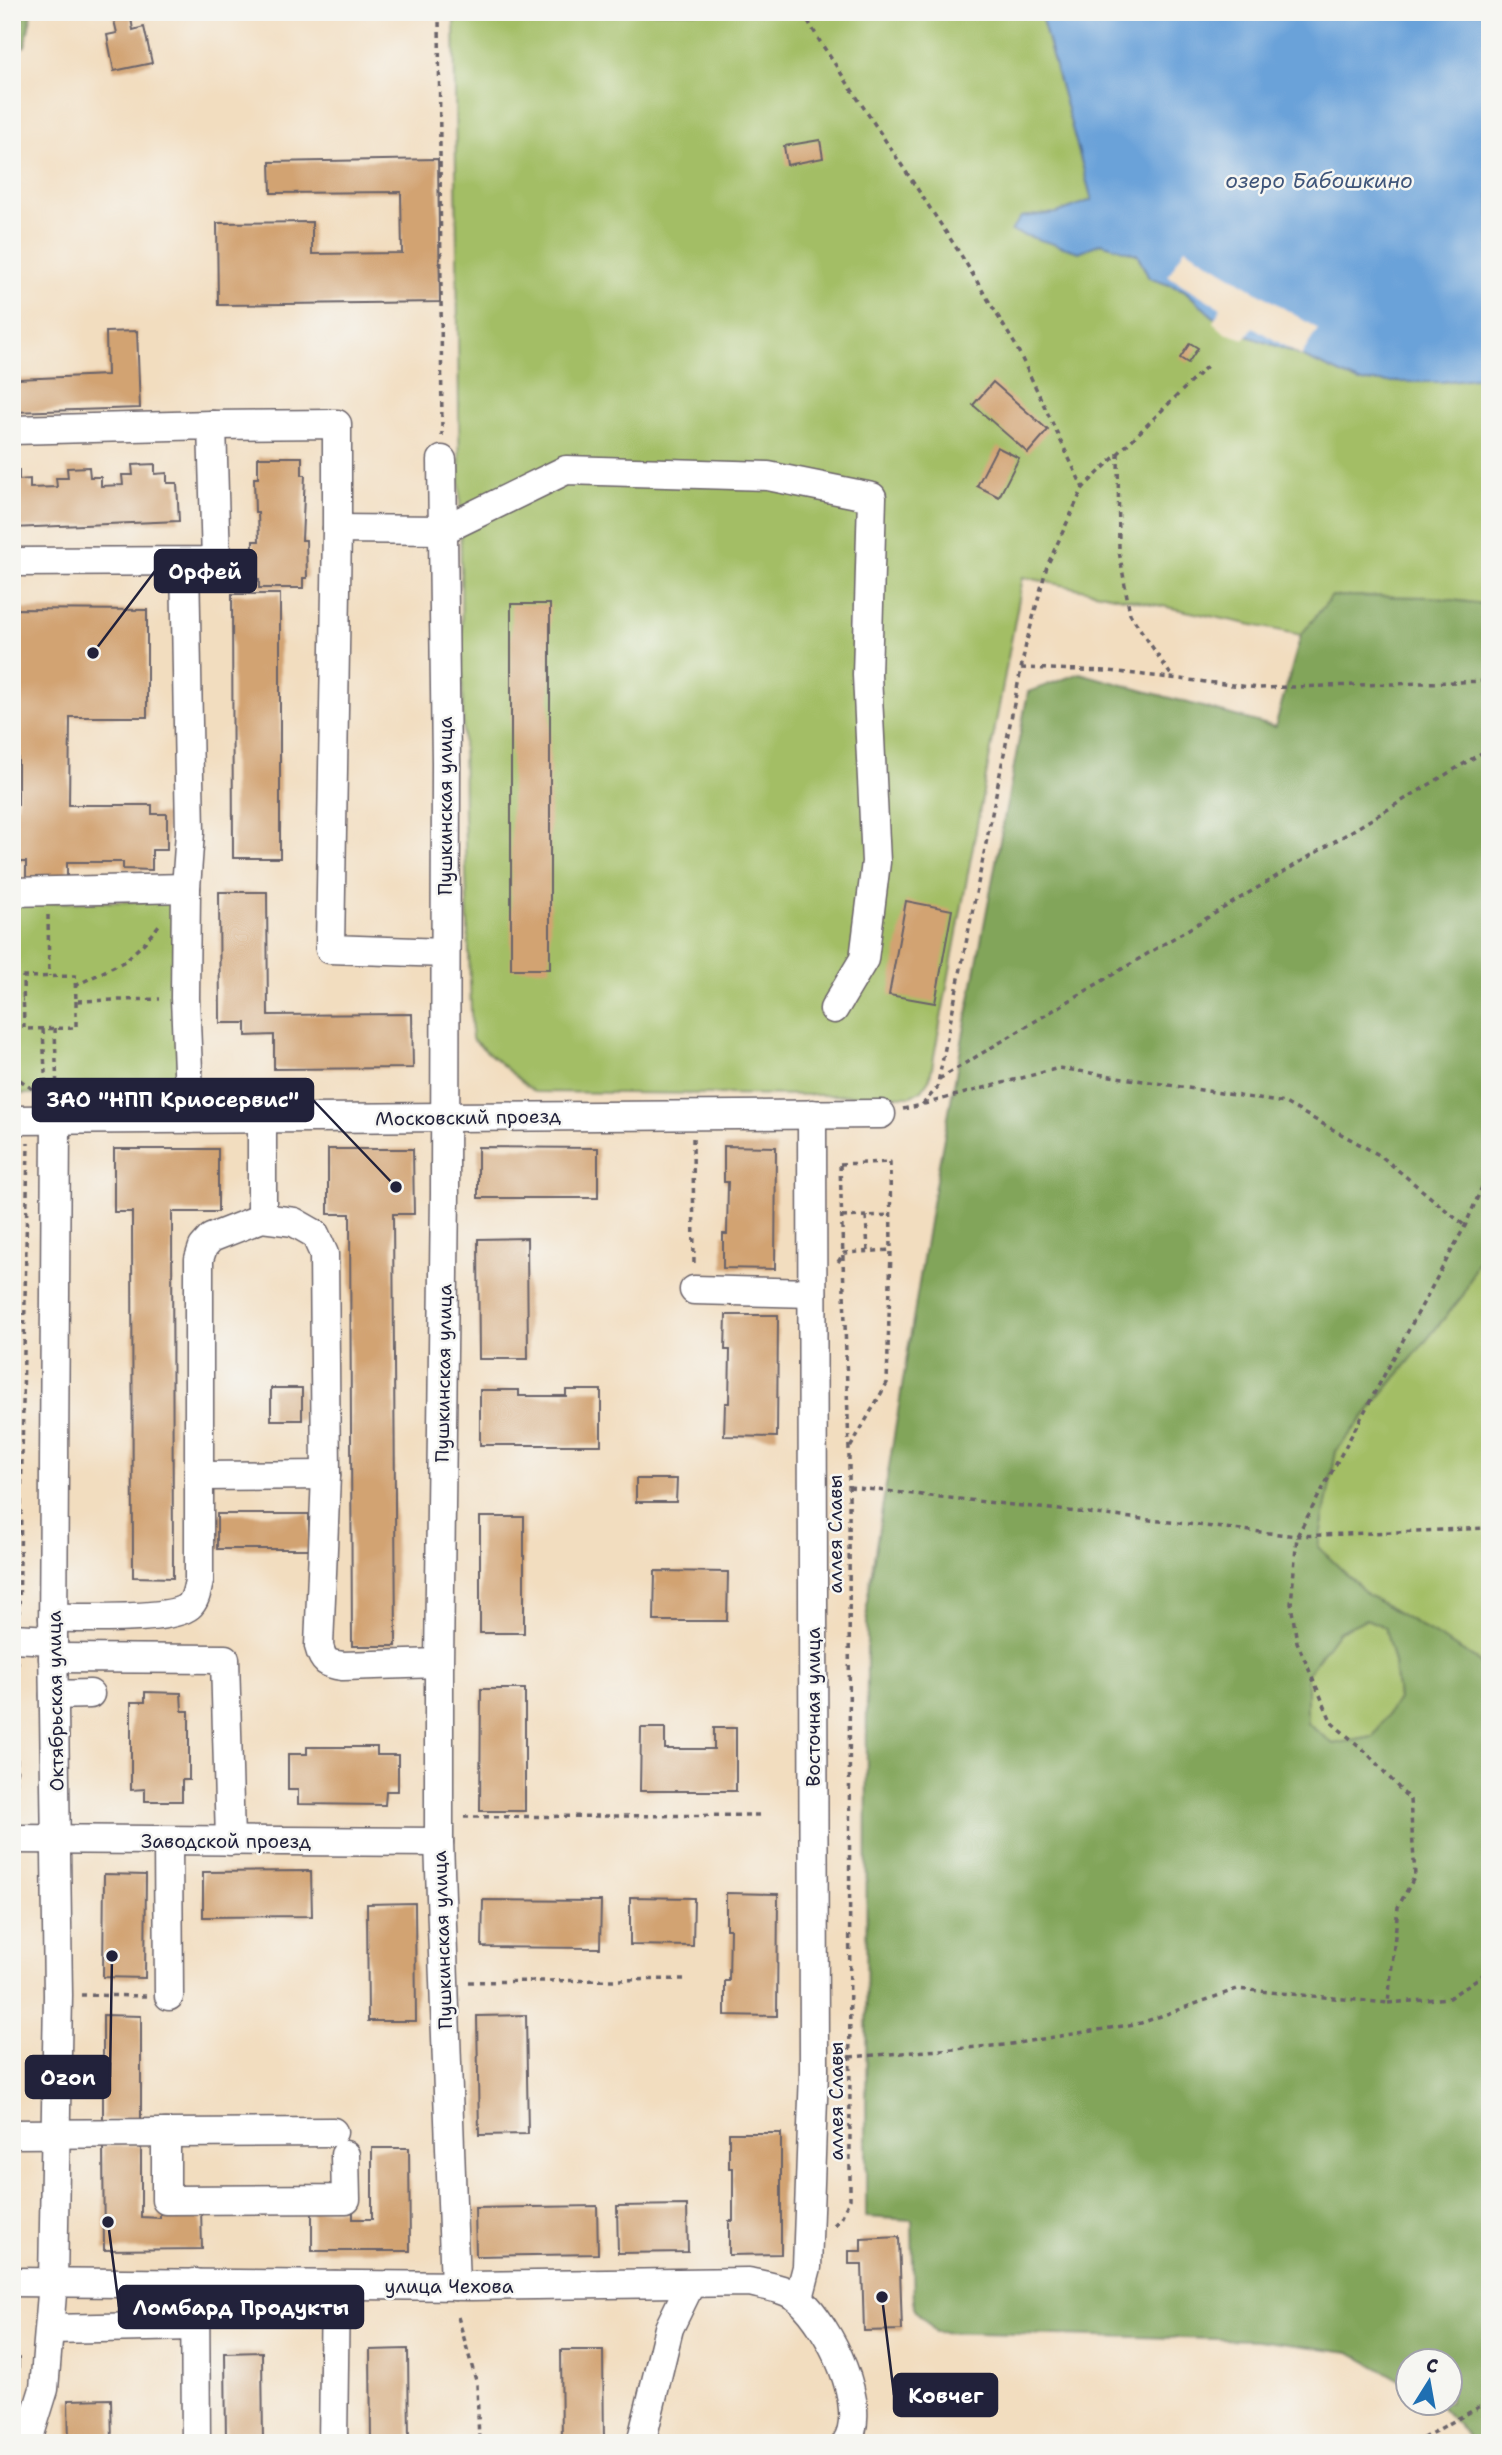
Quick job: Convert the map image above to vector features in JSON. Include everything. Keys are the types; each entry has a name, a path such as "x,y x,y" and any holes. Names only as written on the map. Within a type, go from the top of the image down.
{"street":[{"path":"12,430 337,424 330,949 445,953"},
{"path":"12,562 216,561 212,425"},
{"name":"Пушкинская улица","path":"442,460 445,1117 439,1842 455,2286"},
{"path":"337,529 443,530 566,470 768,476 872,497 867,675 876,862 864,960 834,1009"},
{"path":"185,562 190,832 178,888 190,1119"},
{"path":"12,892 178,888"},
{"name":"Московский проезд","path":"20,1130 57,1110 190,1119 881,1114"},
{"name":"Октябрьская улица","path":"30,2443 30,2434 44,2389 51,2329 56,2135 58,1995 53,1638 57,1110"},
{"name":"Восточная улица","path":"799,2298 807,2267 814,2071 812,1114"},
{"path":"262,1118 262,1218"},
{"path":"53,1638 174,1613 190,1606 196,1595 199,1581 199,1259 203,1247 211,1238 262,1218 294,1222 316,1234 324,1254 326,1475 318,1646 322,1658 328,1664 343,1667 439,1663"},
{"path":"694,1290 812,1293"},
{"path":"199,1476 326,1475"},
{"path":"15,1638 53,1638 225,1659 230,1841"},
{"path":"54,1695 90,1695"},
{"name":"Заводской проезд","path":"14,1829 57,1839 439,1842"},
{"path":"168,1841 169,1996"},
{"path":"12,2134 166,2133 339,2143 346,2199 166,2200 166,2133"},
{"name":"улица Чехова","path":"12,2282 455,2286 748,2283 776,2288 799,2298"},
{"path":"195,2284 195,2443"},
{"path":"333,2443 335,2285"},
{"path":"648,2436 669,2328 690,2285"},
{"path":"799,2298 818,2322 842,2366 853,2408 854,2439"},
{"path":"51,2329 195,2326"}],"path":[{"path":"439,12 442,460"},
{"path":"803,12 961,255 1016,345 1083,488"},
{"path":"922,1105 937,1088 1021,668 1047,566 1083,488 1208,365"},
{"path":"1118,453 1119,551 1130,614 1174,678"},
{"path":"1021,668 1109,671 1259,688 1490,681"},
{"path":"939,1079 1490,748"},
{"path":"75,986 125,961 144,943 161,922 178,888"},
{"path":"47,891 49,976"},
{"path":"49,976 75,976 76,1028 24,1029 23,977 49,976"},
{"path":"76,1001 185,998"},
{"path":"12,1000 23,1000"},
{"path":"55,1028 57,1110"},
{"path":"12,1074 46,1100 43,1029"},
{"path":"881,1114 1059,1068 1285,1104 1381,1156 1465,1226"},
{"path":"693,1115 694,1290"},
{"path":"14,1829 20,1130"},
{"name":"аллея Славы","path":"850,2199 849,1450 840,1164 890,1162 890,1215"},
{"path":"1388,2003 1398,1907 1415,1876 1410,1800 1366,1752 1332,1723 1297,1642 1291,1604 1297,1536 1465,1226 1490,1169"},
{"path":"842,1217 890,1215 887,1383 849,1450"},
{"path":"866,1216 868,1251"},
{"path":"837,1264 844,1253 891,1250"},
{"path":"849,1487 1297,1536 1490,1528"},
{"path":"462,1817 761,1815"},
{"path":"850,2057 1004,2045 1141,2023 1237,1989 1388,2003 1449,1998 1490,1970"},
{"path":"442,1982 685,1979"},
{"path":"58,1995 169,1996"},
{"path":"458,2317 477,2384 479,2443"},
{"path":"1414,2443 1490,2400"}],"green space":[{"path":"12,12 32,12 25,46 12,52"},
{"path":"454,12 1040,12 1092,200 1057,213 1021,217 1137,254 1149,278 1184,290 1227,329 1288,350 1359,382 1441,382 1490,376 1490,605 1430,597 1332,596 1301,635 1023,577 930,1078 922,1090 911,1096 534,1092 472,1039 464,815"},
{"path":"1332,596 1430,597 1490,605 1490,1229 1464,1294 1336,1451 1318,1547 1368,1595 1477,1660 1490,1677 1490,2443 1474,2443 1449,2416 1464,2416 1464,2346 1394,2346 1394,2377 1350,2352 1257,2340 936,2332 914,2309 912,2220 866,2217 867,1601 935,1185 1028,692 1080,673 1275,727 1301,635","holes":["1366,1619 1385,1627 1394,1663 1398,1699 1373,1737 1333,1744 1307,1723 1307,1674 1338,1632"]},
{"path":"173,901 179,1094 12,1094 12,903"},
{"path":"1490,1229 1490,1677 1477,1660 1368,1595 1318,1547 1336,1451 1464,1294"},
{"path":"1366,1619 1385,1626 1394,1663 1398,1699 1373,1737 1333,1744 1307,1723 1307,1674 1338,1632"}],"water":[{"name":"озеро Бабошкино","path":"1040,12 1490,12 1490,376 1441,382 1359,382 1288,350 1227,329 1184,290 1149,278 1137,254 1101,243 1079,252 1011,231 1021,217 1057,213 1092,200"}],"pier":[{"path":"1185,248 1318,329 1301,356 1253,327 1245,339 1225,333 1213,322 1221,308 1168,276"}],"building":[{"path":"112,12 130,12 133,30 144,27 152,63 114,71 107,35 117,33"},
{"path":"820,140 823,158 787,165 784,146"},
{"path":"438,159 440,302 218,305 217,223 312,222 312,254 402,253 401,192 271,193 270,162"},
{"path":"12,331 16,331 18,379 107,375 106,332 137,331 140,408 12,412"},
{"path":"1190,343 1198,348 1188,363 1180,358"},
{"path":"993,382 1048,430 1028,453 973,405"},
{"path":"997,447 1019,458 999,497 977,486"},
{"path":"258,457 302,457 302,475 305,475 302,540 306,540 307,578 303,578 303,588 259,588 259,579 253,579 253,541 259,541 254,478 258,478"},
{"path":"155,464 155,474 167,473 167,483 177,483 179,521 12,528 12,470 19,470 19,480 30,479 30,488 57,487 56,478 68,478 67,468 89,467 90,477 101,477 101,486 123,485 122,475 133,475 132,465"},
{"path":"232,594 280,594 280,858 233,858"},
{"path":"511,604 550,604 550,969 511,969"},
{"path":"12,609 147,610 147,717 70,717 69,805 152,805 152,814 167,814 167,850 152,850 152,870 123,869 123,862 67,862 67,880 26,879 26,862 12,862 12,805 18,805 18,715 12,715"},
{"path":"219,892 267,892 268,1015 412,1014 413,1068 274,1069 274,1035 246,1036 246,1023 220,1023"},
{"path":"906,901 952,910 935,1003 889,995"},
{"path":"724,1146 776,1147 775,1269 723,1268 728,1182 724,1182"},
{"path":"478,1147 598,1148 598,1198 478,1198"},
{"path":"114,1149 218,1149 218,1212 172,1212 173,1578 133,1577 132,1212 114,1212"},
{"path":"328,1149 413,1149 414,1214 393,1214 396,1646 352,1646 350,1214 328,1214"},
{"path":"527,1238 528,1359 479,1359 478,1239"},
{"path":"726,1315 778,1315 777,1437 724,1436 725,1403 729,1403 730,1350 725,1350"},
{"path":"271,1388 302,1388 302,1420 271,1420"},
{"path":"480,1390 519,1390 519,1396 566,1396 566,1390 601,1390 601,1445 480,1445"},
{"path":"636,1479 677,1479 676,1502 636,1502"},
{"path":"217,1514 309,1514 309,1549 217,1549"},
{"path":"480,1517 524,1517 524,1633 480,1633"},
{"path":"655,1571 728,1572 727,1621 654,1621"},
{"path":"481,1689 525,1689 525,1811 480,1811"},
{"path":"145,1692 181,1693 182,1711 189,1711 189,1780 182,1780 182,1801 145,1801 145,1789 131,1790 131,1702 145,1702"},
{"path":"641,1728 665,1728 665,1749 714,1749 714,1728 736,1728 736,1791 640,1791"},
{"path":"307,1747 377,1747 377,1755 398,1755 398,1791 386,1791 385,1805 298,1804 298,1790 288,1790 288,1754 307,1754"},
{"path":"311,1871 312,1916 203,1917 203,1872"},
{"path":"104,1874 146,1875 145,1978 103,1977"},
{"path":"726,1893 778,1894 777,2016 725,2015 730,1929 726,1929"},
{"path":"630,1897 694,1898 693,1946 630,1945"},
{"path":"483,1900 601,1901 600,1948 482,1947"},
{"path":"415,1903 416,2021 368,2021 367,1904"},
{"path":"103,2015 141,2016 141,2119 103,2119"},
{"path":"526,2015 528,2134 479,2135 477,2016"},
{"path":"729,2133 781,2133 781,2254 729,2255 729,2221 733,2221 733,2168 729,2168"},
{"path":"103,2146 141,2146 141,2217 160,2218 160,2208 201,2208 202,2249 104,2250"},
{"path":"372,2148 409,2148 410,2251 312,2251 312,2210 353,2210 353,2219 372,2219"},
{"path":"687,2205 688,2252 618,2253 617,2206"},
{"path":"597,2206 598,2254 476,2256 475,2208"},
{"path":"899,2237 902,2330 864,2331 862,2264 849,2264 849,2251 861,2251 861,2239"},
{"path":"408,2349 409,2443 371,2443 370,2350"},
{"path":"561,2350 603,2350 604,2443 562,2443"},
{"path":"262,2352 263,2443 226,2443 225,2353"},
{"path":"12,2357 19,2358 19,2400 12,2399"},
{"path":"111,2399 112,2443 69,2443 68,2400"}],"place":[{"name":"Орфей","path":"93,653"},
{"name":"ЗАО \"НПП Криосервис\"","path":"396,1187"},
{"name":"Ozon","path":"112,1956"},
{"name":"Ломбард Продукты","path":"108,2222"},
{"name":"Ковчег","path":"882,2297"}]}
